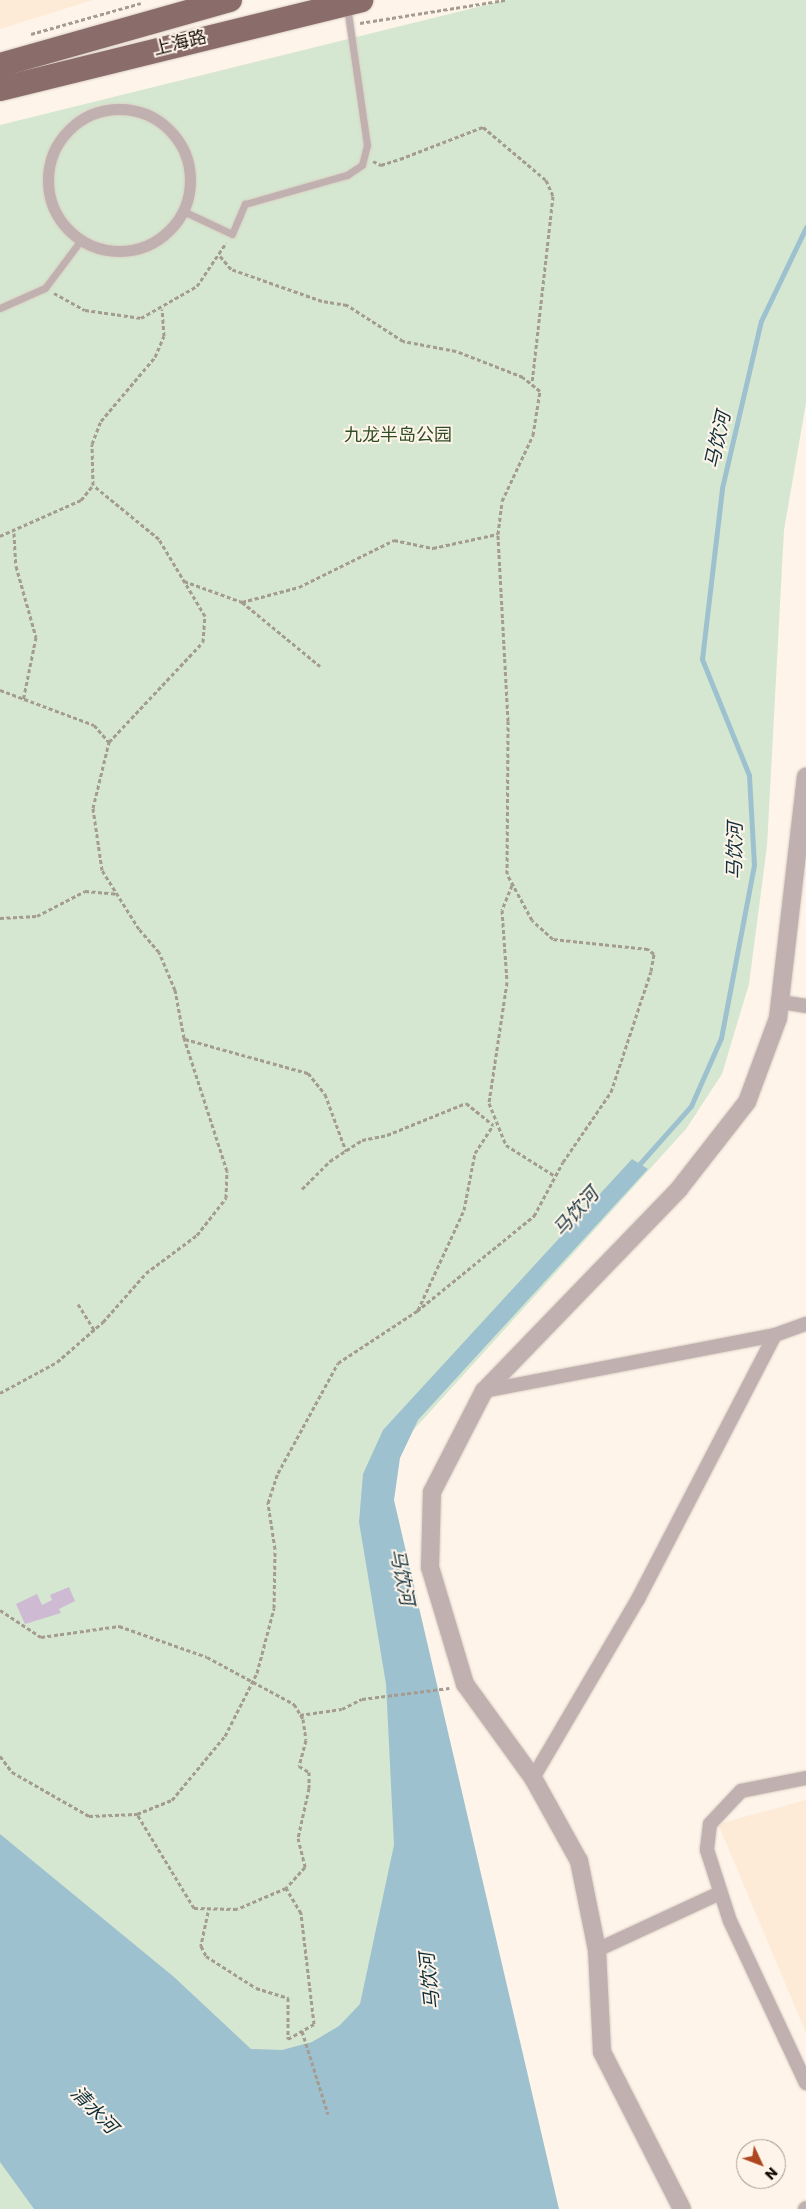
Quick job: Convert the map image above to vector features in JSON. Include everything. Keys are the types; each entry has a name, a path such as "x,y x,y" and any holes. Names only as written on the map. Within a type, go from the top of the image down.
{"highway":[{"name":"上海路","path":"0,65 230,0"},
{"name":"上海路","path":"0,89 354,2"}],"street":[{"path":"113,109 138,111 160,122 178,139 188,161 190,184 183,211 158,240 137,250 114,252 80,240 58,218 50,197 48,173 59,142 90,115 113,109"},
{"path":"682,2209 602,2052 597,1950 579,1860 533,1778 465,1684 430,1567 432,1492 484,1391 679,1189 746,1102 781,1002 806,777"},
{"path":"781,1002 806,1006"},
{"path":"484,1391 775,1335 806,1324"},
{"path":"533,1778 638,1599 775,1335"},
{"path":"806,1778 741,1791 710,1824 706,1850 720,1893 806,2084"},
{"path":"597,1950 720,1893"}],"lane":[{"path":"183,211 232,234 245,204 347,175 362,165 367,145 354,2"},
{"path":"0,308 45,288 80,240"}],"path":[{"path":"28,35 145,2"},
{"path":"364,156 380,165 483,127 546,180 553,196 532,382"},
{"path":"45,288 85,310 141,318 162,309 197,286 220,256 232,234"},
{"path":"0,1756 12,1772 88,1816 137,1814 172,1800 225,1736 253,1681 274,1608 274,1550 268,1503 278,1473 338,1362 417,1311 534,1216 555,1176 611,1092 654,954 618,942 553,939 532,920 508,874 508,721 498,534 502,501 533,435 541,404 540,391 532,382 456,350 403,341 347,305 322,301 231,269 220,256"},
{"path":"0,536 14,533 80,500 93,485 92,444 100,421 155,357 164,336 162,309"},
{"path":"0,1393 57,1362 94,1330 146,1272 197,1235 226,1198 227,1171 184,1038 175,990 159,952 139,930 102,870 93,808 108,742 203,642 205,616 159,539 93,485"},
{"path":"14,533 16,566 36,637 23,701"},
{"path":"242,602 299,587 388,542 433,548 498,534"},
{"path":"183,580 242,602 320,666"},
{"path":"0,690 23,701 94,725 108,742"},
{"path":"513,885 502,910 507,982 489,1103 506,1145 555,1176"},
{"path":"0,918 37,916 85,891 118,894"},
{"path":"184,1038 308,1073 325,1094 346,1151"},
{"path":"302,1189 346,1151 362,1140 387,1135 466,1103 493,1125"},
{"path":"417,1311 464,1210 475,1153 496,1120"},
{"path":"78,1304 94,1330"},
{"path":"0,1610 41,1637 119,1626 208,1657 294,1704 300,1715 306,1740 299,1766 309,1772 309,1788 298,1838 305,1867 286,1888 238,1909 208,1912 194,1908 183,1896 137,1814"},
{"path":"300,1715 342,1709 362,1699 442,1689"},
{"path":"208,1912 201,1946 206,1956 256,1988 288,1998 288,2039 314,2024 301,1913 286,1888"},
{"path":"302,2031 328,2114"}],"shaded area":[{"path":"0,0 93,0 0,29"},
{"path":"806,1800 806,2033 718,1824"}],"green space":[{"name":"九龙半岛公园","path":"506,0 806,0 806,403 784,530 767,846 749,984 722,1074 686,1129 399,1446 391,1490 552,2209 0,2209 0,125"}],"water":[{"name":"清水河","path":"632,1159 648,1169 418,1420 400,1458 394,1500 559,2209 34,2209 0,2162 0,1834 174,1977 251,2049 282,2050 312,2042 339,2026 360,2004 394,1845 386,1684 359,1522 363,1474 383,1430"}],"building":[{"path":"69,1587 75,1601 59,1609 61,1613 25,1624 16,1604 37,1594 42,1605 52,1600 50,1595"}],"waterway":[{"name":"马饮河","path":"636,1168 691,1106 721,1038 754,865 749,775 702,659 722,488 761,321 806,227"}]}
